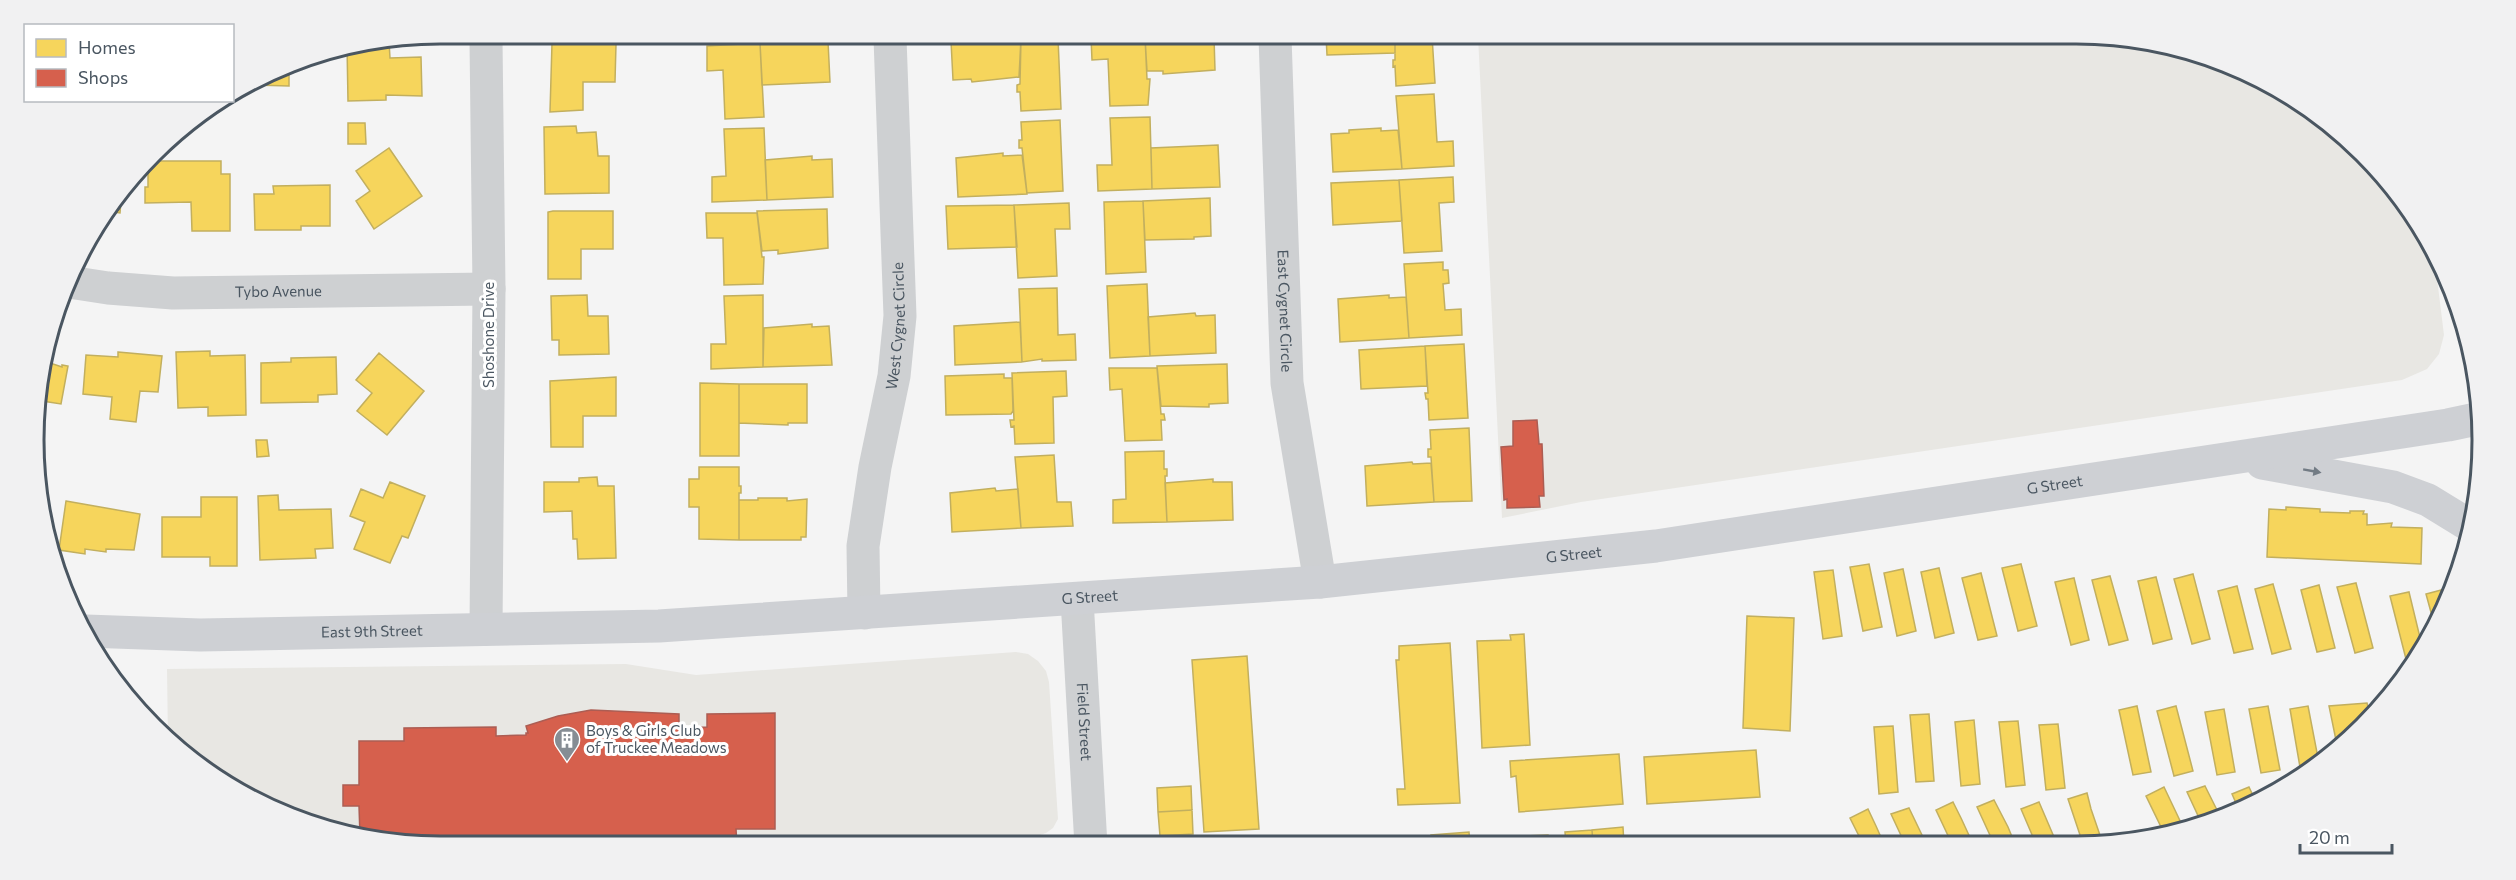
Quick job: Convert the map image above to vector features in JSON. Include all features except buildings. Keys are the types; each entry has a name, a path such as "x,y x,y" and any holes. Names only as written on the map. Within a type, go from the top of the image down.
{"street":[{"name":"Shoshone Drive","path":"486,44 489,289 486,629"},
{"name":"West Cygnet Circle","path":"864,613 863,546 875,467 894,376 900,316 890,44"},
{"name":"East Cygnet Circle","path":"1275,44 1287,383 1320,582"},
{"name":"Tybo Avenue","path":"76,283 173,293 489,289"},
{"name":"G Street","path":"658,626 1320,582 1656,546 2472,420"},
{"path":"2233,458 2393,487 2428,500 2464,522"},
{"name":"Field Street","path":"1077,599 1090,836"},
{"name":"East 9th Street","path":"93,631 200,635 658,626"}],"shaded area":[{"path":"1478,44 2102,44 2179,57 2251,84 2317,125 2356,160 2391,199 2406,220 2437,276 2444,335 2439,354 2427,369 2402,380 1581,502 1502,518"},
{"path":"1016,652 1028,654 1046,671 1049,682 1058,819 1053,828 1037,836 414,836 337,823 265,796 220,770 168,727 167,669 626,664 696,675"}],"place":[{"name":"Boys & Girls Club of Truckee Meadows","path":"567,763"}]}
